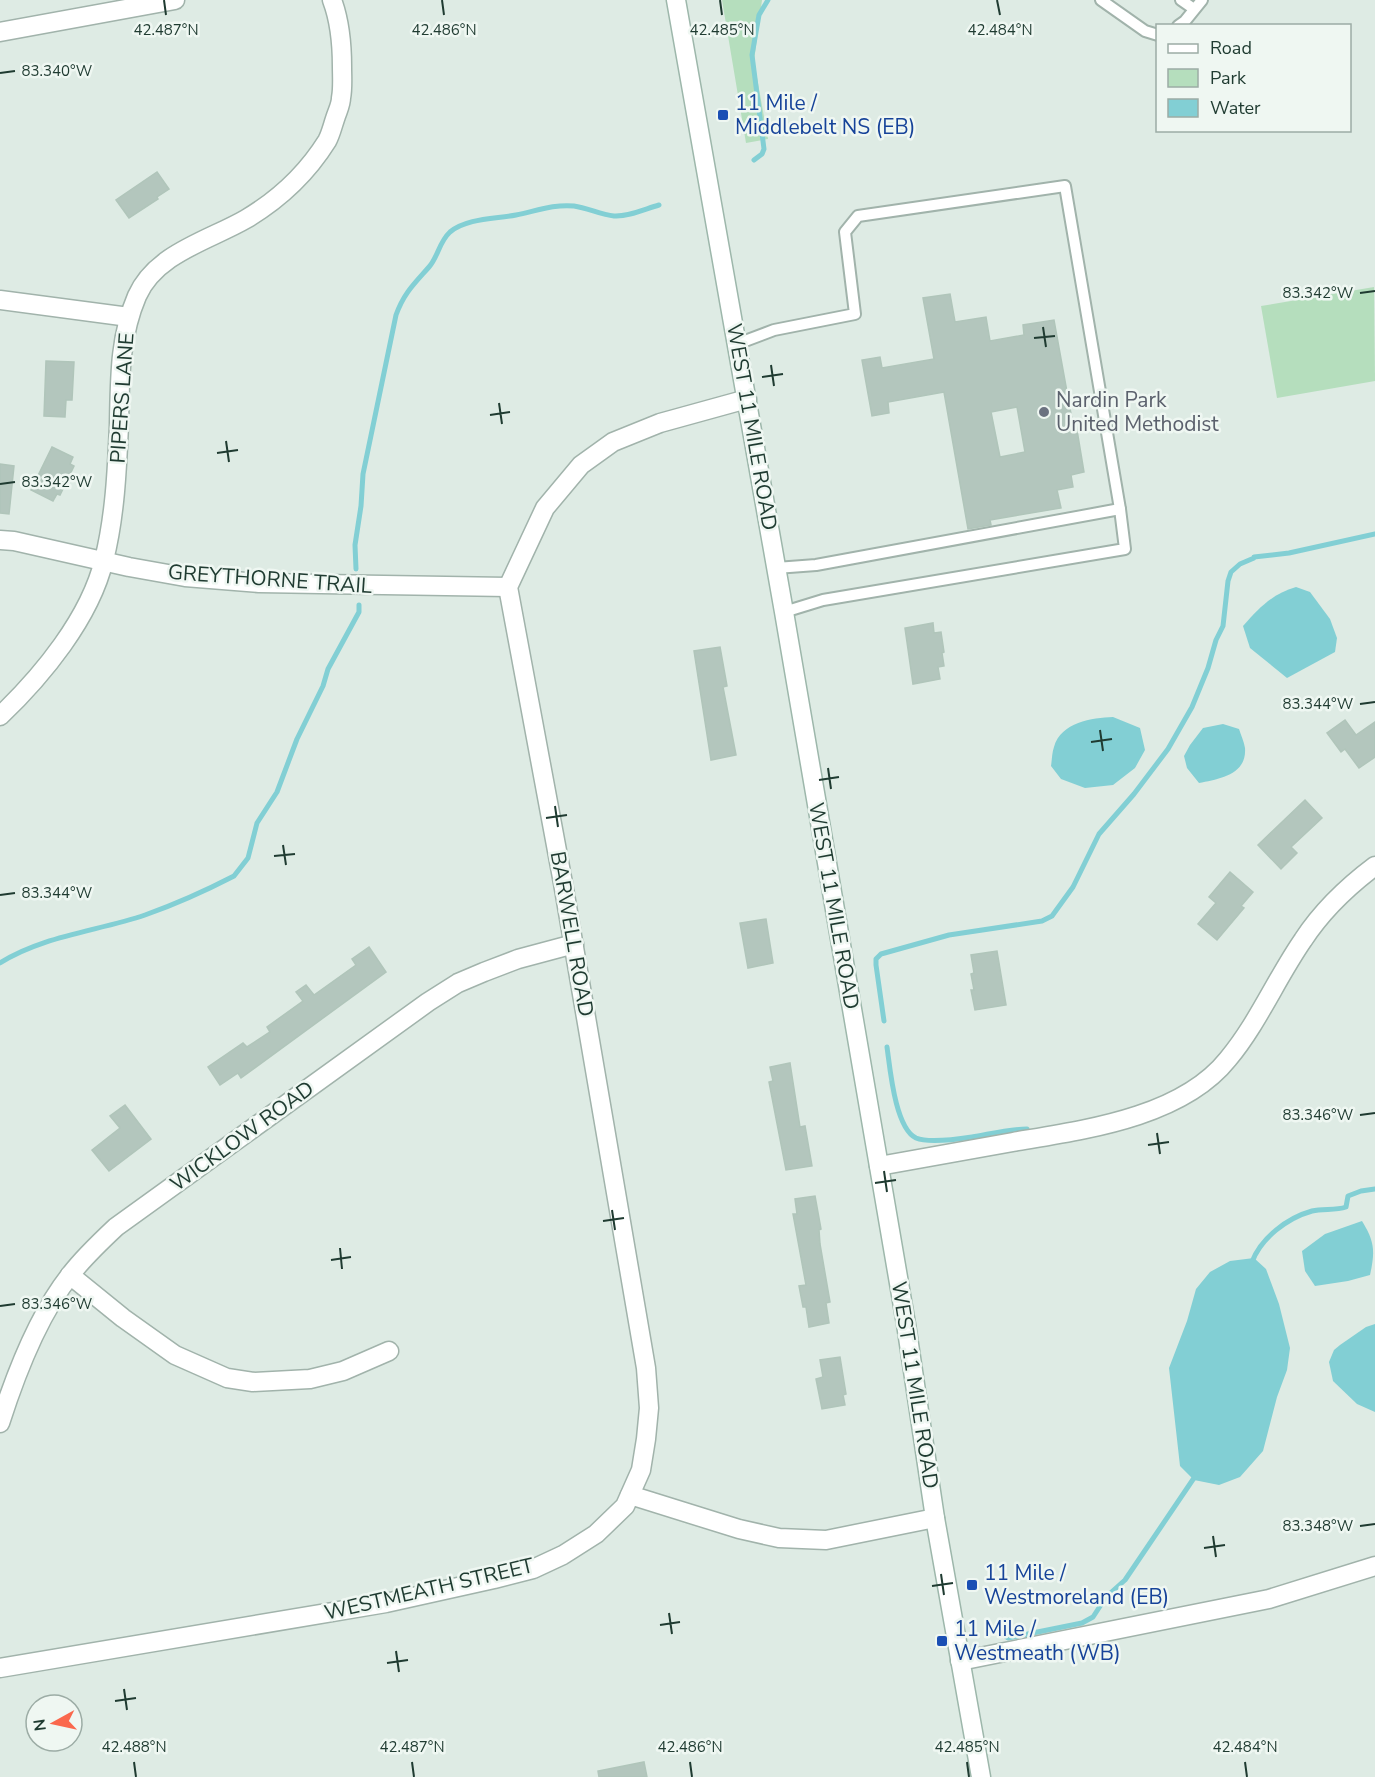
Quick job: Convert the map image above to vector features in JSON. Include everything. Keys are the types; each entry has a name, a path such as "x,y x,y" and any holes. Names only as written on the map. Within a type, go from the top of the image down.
{"street":[{"path":"0,32 175,0"},
{"name":"PIPERS LANE","path":"0,716 30,687 64,644 87,604 104,561 116,495 121,370 126,326 138,293 154,273 176,254 244,220 278,198 305,171 328,140 341,99 342,46 332,0"},
{"name":"WEST 11 MILE ROAD","path":"676,0 777,568 906,1324 935,1518 981,1777"},
{"path":"0,300 129,317"},
{"path":"508,587 545,508 581,465 613,441 651,426 747,399"},
{"name":"GREYTHORNE TRAIL","path":"0,540 185,577 259,583 508,587"},
{"name":"BARWELL ROAD","path":"508,587 573,944 646,1368 649,1408 646,1439 640,1470 630,1495"},
{"path":"879,1166 1103,1127 1151,1111 1204,1084 1228,1059 1267,1002 1303,939 1346,889 1375,866"},
{"name":"WICKLOW ROAD","path":"0,1423 11,1388 48,1308 70,1275 91,1250 116,1227 428,1002 458,983 518,959 573,944"},
{"path":"70,1275 123,1318 175,1355 227,1378 253,1382 310,1379 343,1371 389,1351"},
{"path":"630,1495 739,1529 779,1538 826,1540 935,1518"},
{"name":"WESTMEATH STREET","path":"0,1668 386,1603 523,1572 563,1555 596,1534 625,1506 630,1495"},
{"path":"960,1661 1269,1599 1375,1566"}],"lane":[{"path":"1101,0 1145,31 1156,34"},
{"path":"1181,0 1194,9"},
{"path":"1181,24 1202,0"},
{"path":"738,344 774,330 855,314 845,232 858,216 1065,186 1083,283 1125,549 823,600 784,612"},
{"path":"777,568 816,565 1120,509"}],"green space":[{"path":"722,0 762,0 754,61 768,139 746,143"},
{"path":"1374,287 1375,381 1277,398 1261,306"}],"water":[{"path":"1296,587 1310,592 1330,619 1337,638 1335,652 1287,678 1250,648 1243,626 1266,602"},
{"path":"1113,717 1140,728 1145,750 1135,768 1113,785 1085,788 1061,779 1051,766 1054,747 1063,732 1087,720"},
{"path":"1223,724 1239,729 1245,748 1244,757 1237,770 1215,780 1199,783 1187,768 1184,756 1203,728"},
{"path":"1362,1221 1373,1247 1370,1275 1315,1286 1305,1271 1302,1251 1325,1234"},
{"path":"1254,1258 1266,1269 1279,1304 1290,1348 1287,1370 1277,1397 1263,1451 1240,1477 1219,1485 1194,1480 1180,1466 1169,1368 1187,1321 1196,1289 1210,1272 1230,1261"},
{"path":"1375,1324 1375,1412 1357,1404 1333,1381 1329,1362 1334,1350 1340,1345 1366,1327"}],"building":[{"path":"157,172 169,189 129,218 116,200"},
{"name":"Nardin Park United Methodist","path":"950,294 955,322 986,317 990,341 1024,335 1023,325 1054,320 1084,472 1071,475 1073,487 1057,490 1061,508 990,520 991,525 968,529 944,392 888,402 889,413 872,416 862,360 880,357 882,368 934,359 923,298","holes":["1017,407 1025,452 1000,457 991,412"]},
{"path":"46,361 74,362 72,400 66,400 65,417 44,416"},
{"path":"52,447 73,457 70,464 74,466 60,495 57,494 53,501 31,490"},
{"path":"0,464 14,466 9,514 0,513"},
{"path":"933,623 934,633 941,632 944,652 942,653 944,666 938,667 940,679 913,684 905,628"},
{"path":"720,647 727,686 723,687 736,755 711,760 694,651"},
{"path":"1345,720 1356,735 1375,722 1375,757 1359,768 1345,749 1341,752 1327,733"},
{"path":"1305,800 1322,818 1291,847 1297,853 1281,869 1258,845"},
{"path":"1230,872 1253,892 1241,906 1244,908 1217,940 1198,924 1216,903 1209,897"},
{"path":"766,919 773,963 748,968 740,923"},
{"path":"369,947 386,972 241,1078 238,1073 220,1085 208,1067 243,1043 247,1047 270,1032 267,1027 303,1001 296,992 306,985 314,995 356,965 352,959"},
{"path":"997,951 1006,1005 975,1010 971,990 974,990 971,974 974,973 971,955"},
{"path":"790,1063 800,1127 805,1126 812,1166 786,1170 769,1082 773,1081 770,1067"},
{"path":"125,1105 151,1139 109,1171 92,1150 120,1128 110,1116"},
{"path":"815,1196 830,1302 826,1303 829,1323 809,1327 806,1307 803,1307 799,1286 806,1285 793,1214 797,1214 795,1199"},
{"path":"840,1357 846,1394 843,1395 845,1405 822,1409 816,1379 823,1377 820,1360"},
{"path":"644,1762 647,1777 599,1777 598,1771"}],"waterway":[{"path":"754,160 762,154 764,149 752,55 759,15 768,0"},
{"path":"356,569 355,545 363,474 396,315 406,295 432,263 446,236 465,224 552,207 574,206 619,216 659,205"},
{"path":"884,1021 876,965 876,959 881,954 949,935 1042,921 1052,916 1073,887 1099,834 1134,794 1168,749 1192,707 1223,626 1231,572 1254,557 1289,553 1375,534"},
{"path":"0,963 52,940 157,911 234,876 248,858 257,823 277,792 297,739 323,686 328,669 359,612 359,605"},
{"path":"887,1047 898,1110 903,1123 916,1138 952,1140 1027,1129"},
{"path":"1252,1262 1268,1237 1284,1224 1312,1211 1346,1207 1348,1196 1375,1189"},
{"path":"995,1629 1008,1638 1082,1623 1093,1617 1106,1597 1125,1580 1196,1475"}],"place":[{"name":"11 Mile / Middlebelt NS (EB)","path":"723,115"},
{"name":"Nardin Park United Methodist","path":"1044,412"},
{"name":"11 Mile / Westmoreland (EB)","path":"972,1585"},
{"name":"11 Mile / Westmeath (WB)","path":"942,1641"}]}
